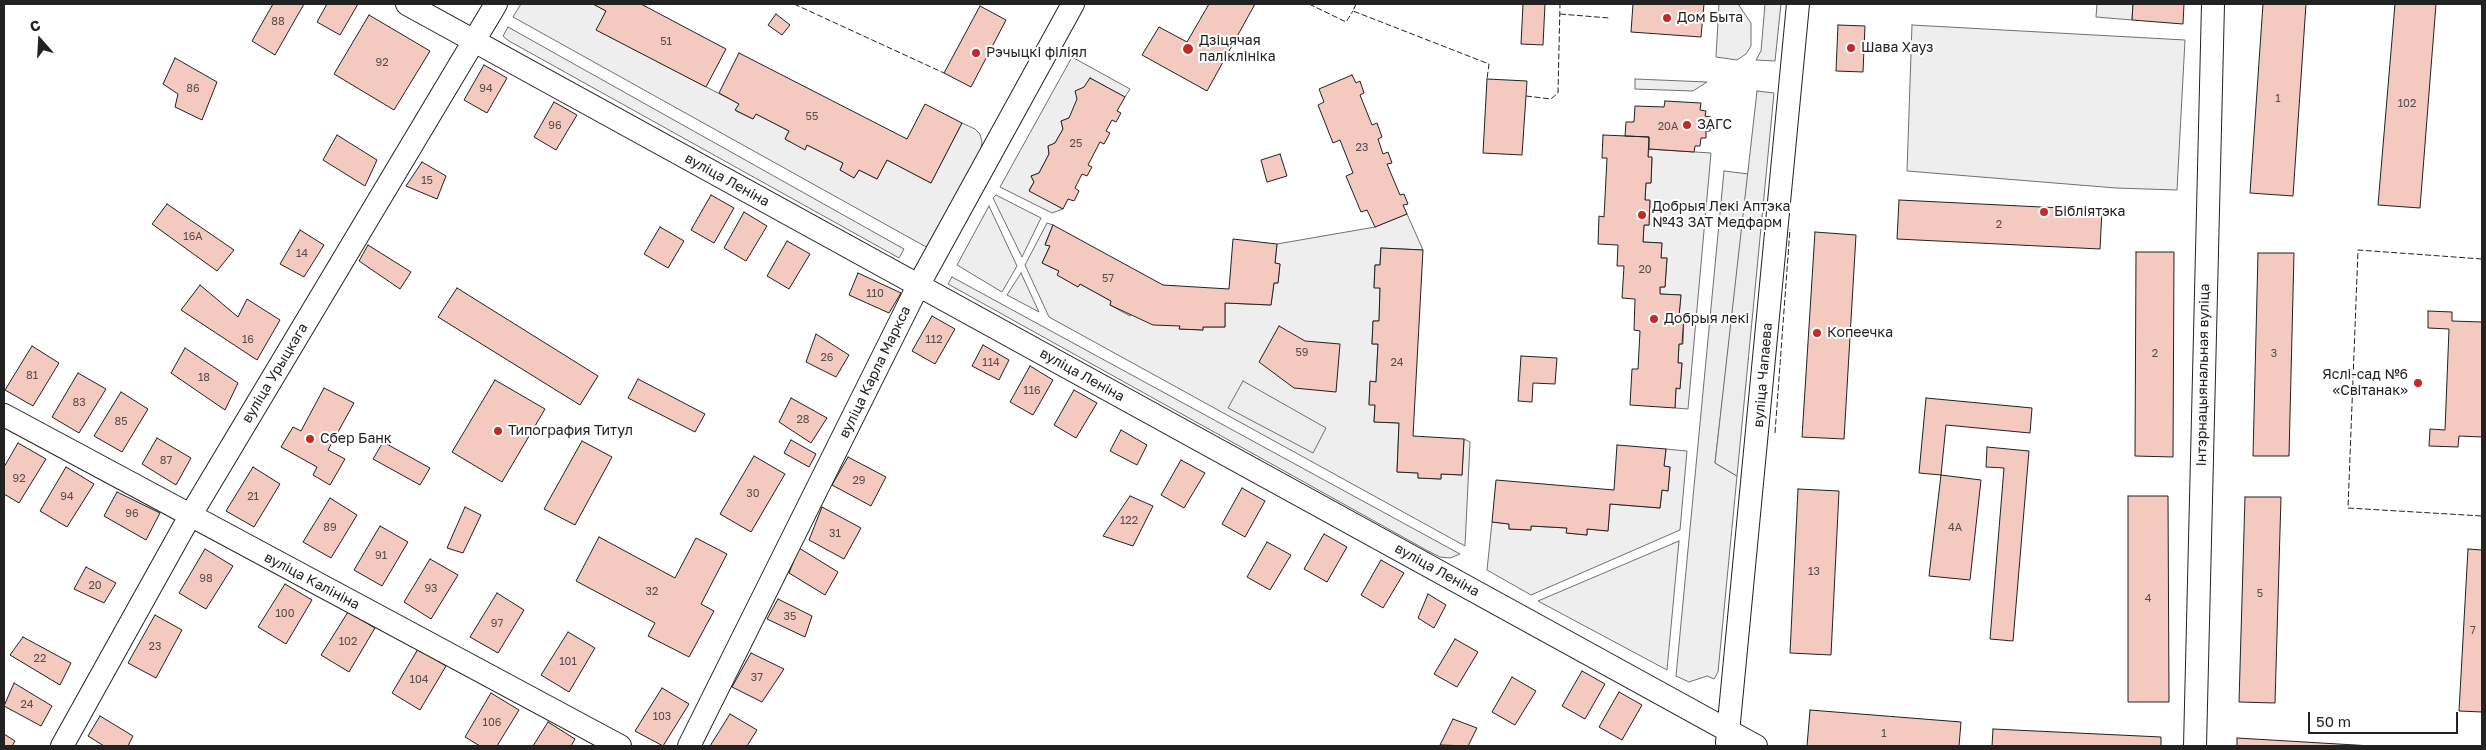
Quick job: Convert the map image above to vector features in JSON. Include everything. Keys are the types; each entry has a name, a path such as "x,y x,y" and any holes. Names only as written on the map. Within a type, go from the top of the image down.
{"street":[{"name":"вуліца Леніна","path":"407,4 918,286 1728,738 1756,746"},
{"name":"вуліца Урыцкага","path":"62,746 190,516 496,4"},
{"name":"вуліца Карла Маркса","path":"689,746 918,286 1073,4"},
{"name":"вуліца Чапаева","path":"1728,738 1798,4"},
{"name":"Інтэрнацыянальная вуліца","path":"2195,746 2213,4"},
{"name":"вуліца Калініна","path":"4,415 620,746"}],"shaded area":[{"path":"521,4 593,4 606,11 597,30 739,104 736,111 753,119 756,114 789,131 785,139 805,149 807,145 843,163 840,170 854,178 859,170 877,179 887,160 931,183 962,123 975,129 980,134 981,149 928,248 513,17"},
{"path":"1719,4 1738,4 1751,23 1751,46 1746,54 1737,60 1716,57"},
{"path":"1765,4 1781,4 1775,61 1756,60 1761,51"},
{"path":"2097,4 2133,4 2132,20 2096,17"},
{"path":"1912,25 2185,40 2177,190 2116,188 1907,171"},
{"path":"508,27 904,249 899,258 509,41 503,36"},
{"path":"1072,57 1130,89 1125,97 1090,78 1069,118 1061,121 1063,129 1055,143 1048,146 1049,154 1039,173 1031,176 1034,182 1029,190 1063,209 1052,213 1000,187"},
{"path":"1635,79 1707,82 1693,91 1635,89"},
{"path":"1757,91 1774,93 1737,476 1715,463"},
{"path":"1649,149 1711,153 1688,409 1675,408 1676,388 1680,388 1682,363 1678,363 1679,344 1683,344 1684,316 1679,316 1681,295 1660,294 1660,287 1665,287 1667,258 1661,258 1662,243 1643,242 1644,225 1649,225 1650,201 1645,200 1646,183 1651,183 1652,158 1648,157"},
{"path":"1724,171 1749,174 1715,463 1737,476 1718,672 1714,679 1707,676 1689,682 1676,676"},
{"path":"996,195 1041,218 1022,257 993,198"},
{"path":"989,206 1017,266 1002,292 957,265"},
{"path":"1407,214 1423,250 1381,248 1380,265 1375,265 1374,287 1380,288 1379,321 1373,321 1372,344 1378,344 1376,382 1370,382 1369,404 1375,405 1374,422 1399,423 1397,472 1418,473 1418,478 1441,479 1441,474 1462,475 1464,439 1470,442 1465,546 1049,317 1025,265 1047,223 1053,225 1045,244 1050,246 1042,263 1059,271 1058,275 1078,287 1080,284 1111,301 1110,305 1130,316 1132,313 1180,326 1180,329 1203,330 1203,327 1225,327 1225,303 1271,305 1274,283 1278,283 1280,264 1275,263 1277,244 1375,227"},
{"path":"1021,273 1039,312 1007,295"},
{"path":"952,277 1460,554 1450,558 1440,557 1428,551 948,284"},
{"path":"1243,381 1326,428 1313,453 1228,408"},
{"path":"1666,449 1687,451 1680,530 1531,595 1487,570 1492,522 1509,524 1509,529 1531,530 1531,526 1567,528 1567,533 1587,535 1587,529 1608,531 1610,504 1660,508 1662,490 1668,491 1670,467 1664,466"},
{"path":"1679,541 1667,670 1538,601"}],"building":[{"path":"273,4 304,4 275,55 252,41"},
{"path":"327,4 358,4 340,35 317,22"},
{"path":"593,4 641,4 726,49 706,87 596,30 606,11"},
{"name":"Дзіцячая паліклініка","path":"1209,4 1255,4 1207,91 1142,55 1159,27 1187,42"},
{"path":"1523,4 1545,4 1543,45 1521,44"},
{"name":"Дом Быта","path":"1633,4 1704,4 1701,37 1631,32"},
{"path":"2133,4 2184,4 2183,24 2132,20"},
{"path":"2263,4 2306,4 2293,196 2250,193"},
{"path":"2395,4 2436,4 2420,208 2378,205"},
{"path":"980,6 1006,20 971,87 944,73"},
{"path":"776,14 790,25 782,35 768,25"},
{"path":"369,15 430,51 394,110 334,74"},
{"name":"Шава Хауз","path":"1838,25 1865,26 1863,72 1836,71"},
{"path":"739,53 907,139 925,104 962,123 931,183 887,160 877,179 859,170 854,178 840,170 843,163 807,145 805,150 785,139 789,131 756,114 753,119 735,110 739,104 719,93"},
{"path":"175,58 217,82 202,120 175,107 178,94 163,84"},
{"path":"484,65 507,78 487,113 464,100"},
{"path":"1352,75 1356,83 1360,81 1364,93 1360,95 1372,125 1377,123 1382,137 1378,139 1383,154 1388,152 1392,163 1387,164 1400,195 1404,194 1408,204 1403,205 1407,214 1375,227 1367,210 1361,212 1346,176 1353,173 1340,140 1333,143 1318,105 1324,102 1319,89"},
{"path":"1090,78 1125,97 1117,111 1121,113 1116,122 1112,120 1106,131 1110,133 1104,144 1100,142 1088,165 1092,167 1087,176 1082,174 1075,188 1079,191 1074,201 1068,199 1063,209 1029,191 1034,182 1031,176 1039,173 1049,154 1048,146 1055,143 1063,129 1061,121 1069,118 1077,99 1075,91 1084,87"},
{"path":"1487,79 1527,81 1522,155 1483,153"},
{"path":"1665,101 1701,103 1700,110 1706,111 1705,116 1711,117 1710,131 1706,131 1706,138 1701,138 1700,146 1695,146 1694,152 1649,149 1649,137 1625,136 1626,122 1634,122 1635,106 1664,107"},
{"path":"554,102 577,115 556,150 534,137"},
{"path":"337,135 377,160 365,186 323,160"},
{"path":"1603,135 1649,137 1648,157 1652,157 1651,183 1646,183 1645,200 1650,200 1649,225 1644,225 1643,242 1662,243 1661,258 1667,258 1665,287 1660,287 1660,294 1681,295 1679,316 1684,316 1682,344 1679,344 1678,363 1682,363 1680,389 1676,388 1675,408 1630,405 1632,369 1638,369 1640,331 1634,330 1635,299 1622,298 1624,266 1617,266 1618,245 1598,244 1599,216 1604,217 1607,158 1602,158"},
{"path":"1280,154 1287,176 1267,182 1261,160"},
{"path":"422,162 446,176 437,199 406,186"},
{"path":"711,195 734,208 714,243 691,230"},
{"path":"1899,200 2102,210 2100,249 1897,239"},
{"path":"167,204 234,250 217,271 152,224"},
{"path":"744,212 767,226 746,261 724,248"},
{"path":"1053,225 1163,285 1229,289 1233,239 1277,244 1275,263 1280,264 1278,283 1274,283 1271,305 1225,303 1225,327 1203,327 1203,330 1179,329 1180,326 1153,325 1110,305 1111,301 1080,284 1078,287 1057,275 1059,271 1042,263 1050,246 1045,245"},
{"path":"660,227 684,241 668,268 644,254"},
{"path":"300,230 324,245 304,277 280,264"},
{"path":"1815,232 1856,235 1844,439 1802,437"},
{"path":"787,241 810,254 789,289 767,276"},
{"path":"368,245 411,272 400,289 359,261"},
{"path":"1381,248 1423,250 1413,436 1464,439 1462,475 1441,474 1441,479 1418,478 1418,473 1397,472 1399,423 1374,422 1375,405 1369,405 1370,381 1376,382 1378,344 1372,344 1373,321 1379,321 1380,288 1374,288 1375,265 1380,265"},
{"path":"2136,252 2174,252 2173,457 2135,456"},
{"path":"2258,253 2294,253 2289,456 2253,456"},
{"path":"858,273 901,293 889,313 849,295"},
{"path":"200,285 238,317 247,299 280,320 257,360 181,310"},
{"path":"457,288 598,376 580,405 438,317"},
{"path":"2428,311 2452,312 2452,321 2482,322 2482,437 2459,436 2458,447 2429,446 2430,429 2445,430 2449,329 2428,328"},
{"path":"932,316 955,329 935,364 912,351"},
{"path":"1279,326 1305,341 1340,344 1336,392 1294,388 1259,362"},
{"path":"816,334 849,355 836,377 806,362"},
{"path":"983,345 1009,360 999,380 972,366"},
{"path":"32,346 59,363 33,406 5,390"},
{"path":"185,348 238,383 225,410 171,373"},
{"path":"1521,356 1557,358 1555,384 1533,383 1532,402 1518,401"},
{"path":"1030,366 1053,380 1033,415 1010,402"},
{"path":"78,373 106,389 79,433 52,417"},
{"path":"638,379 705,414 695,432 628,398"},
{"name":"Типография Титул","path":"495,380 545,409 502,482 452,452"},
{"name":"Сбер Банк","path":"324,388 354,403 328,450 345,459 330,485 313,475 317,467 281,447 293,427 301,431"},
{"path":"1074,390 1097,403 1076,438 1054,425"},
{"path":"121,392 148,409 122,452 94,436"},
{"path":"791,398 827,418 811,443 779,422"},
{"path":"1926,398 2032,408 2030,433 1946,425 1941,475 1919,473"},
{"path":"1121,430 1147,445 1137,465 1110,451"},
{"path":"157,438 191,458 176,485 142,464"},
{"path":"791,440 816,454 809,467 784,453"},
{"path":"582,441 612,457 575,525 544,509"},
{"path":"383,442 430,468 420,485 373,459"},
{"path":"18,443 46,459 19,503 4,494 4,467"},
{"path":"1617,445 1666,449 1664,466 1670,467 1668,491 1662,490 1660,508 1610,504 1608,531 1587,529 1587,535 1566,533 1567,528 1531,526 1531,530 1509,529 1509,524 1492,522 1496,480 1614,490"},
{"path":"1987,447 2029,451 2013,641 1990,639 2004,468 1986,467"},
{"path":"754,456 785,474 751,532 720,514"},
{"path":"848,457 886,477 871,506 832,485"},
{"path":"1181,460 1205,473 1184,508 1161,495"},
{"path":"66,467 94,484 67,527 40,511"},
{"path":"253,467 280,484 254,527 226,511"},
{"path":"1941,475 1981,480 1970,580 1929,576"},
{"path":"1242,488 1265,501 1245,537 1222,524"},
{"path":"1798,489 1839,491 1831,655 1790,653"},
{"path":"117,492 160,513 146,540 104,516"},
{"path":"1130,496 1153,506 1133,546 1103,536"},
{"path":"2128,496 2168,496 2169,702 2128,702"},
{"path":"2245,497 2281,497 2275,703 2239,702"},
{"path":"330,498 357,515 331,558 303,542"},
{"path":"465,507 481,515 463,553 447,548"},
{"path":"822,507 861,528 844,559 809,540"},
{"path":"380,526 408,542 382,586 354,570"},
{"path":"1324,534 1347,547 1327,582 1304,569"},
{"path":"599,537 675,578 696,538 727,554 701,604 714,611 689,657 648,636 655,623 576,581"},
{"path":"1267,542 1291,555 1270,590 1247,577"},
{"path":"799,548 838,572 825,595 789,573"},
{"path":"205,549 233,566 206,609 179,593"},
{"path":"2468,549 2482,550 2482,712 2459,711"},
{"path":"430,559 458,575 431,619 404,602"},
{"path":"1381,560 1404,573 1383,608 1361,595"},
{"path":"86,567 116,583 104,603 74,589"},
{"path":"285,584 312,600 286,644 258,627"},
{"path":"497,593 524,610 498,653 470,637"},
{"path":"1428,594 1446,605 1434,628 1418,618"},
{"path":"778,599 812,616 805,637 767,619"},
{"path":"348,612 375,628 349,672 321,655"},
{"path":"155,615 182,630 156,678 128,663"},
{"path":"568,632 595,648 569,692 541,675"},
{"path":"23,637 71,663 60,685 10,655"},
{"path":"1455,639 1478,652 1457,687 1434,674"},
{"path":"418,649 446,666 420,710 392,693"},
{"path":"751,653 784,669 762,702 732,687"},
{"path":"1582,671 1605,684 1585,719 1562,706"},
{"path":"1512,677 1536,691 1515,725 1492,712"},
{"path":"14,683 52,706 41,726 4,706"},
{"path":"662,688 689,704 663,746 635,731"},
{"path":"1619,692 1642,705 1622,740 1599,727"},
{"path":"491,693 519,710 497,746 480,746 465,737"},
{"path":"1810,710 1961,722 1959,746 1807,746"},
{"path":"730,714 757,730 747,746 710,746"},
{"path":"100,716 133,736 128,746 104,746 88,736"},
{"path":"1453,719 1477,728 1468,746 1440,745"},
{"path":"548,722 575,739 571,746 533,746"},
{"path":"1993,729 2161,737 2161,746 1992,746"},
{"path":"4,734 15,741 12,746 4,746"},
{"path":"2237,738 2372,746 2237,746"}],"fence":[{"path":"794,4 944,73"},
{"path":"1309,4 1346,22 1353,11"},
{"path":"1356,4 1353,11 1489,64 1487,79"},
{"path":"1526,96 1551,99 1558,93 1560,4"},
{"path":"1560,14 1609,18"},
{"path":"1775,433 1790,229"},
{"path":"2482,259 2358,250 2348,508 2482,516"}],"place":[{"name":"Дом Быта","path":"1667,18"},
{"name":"Шава Хауз","path":"1851,48"},
{"name":"Дзіцячая паліклініка","path":"1188,49"},
{"name":"Рэчыцкі філіял","path":"976,53"},
{"name":"ЗАГС","path":"1687,125"},
{"name":"Бібліятэка","path":"2044,212"},
{"name":"Добрыя Лекі Аптэка №43 ЗАТ Медфарм","path":"1642,215"},
{"name":"Добрыя лекі","path":"1654,319"},
{"name":"Копеечка","path":"1817,333"},
{"name":"Яслі-сад №6 «Світанак»","path":"2418,383"},
{"name":"Типография Титул","path":"498,431"},
{"name":"Сбер Банк","path":"310,439"}]}
